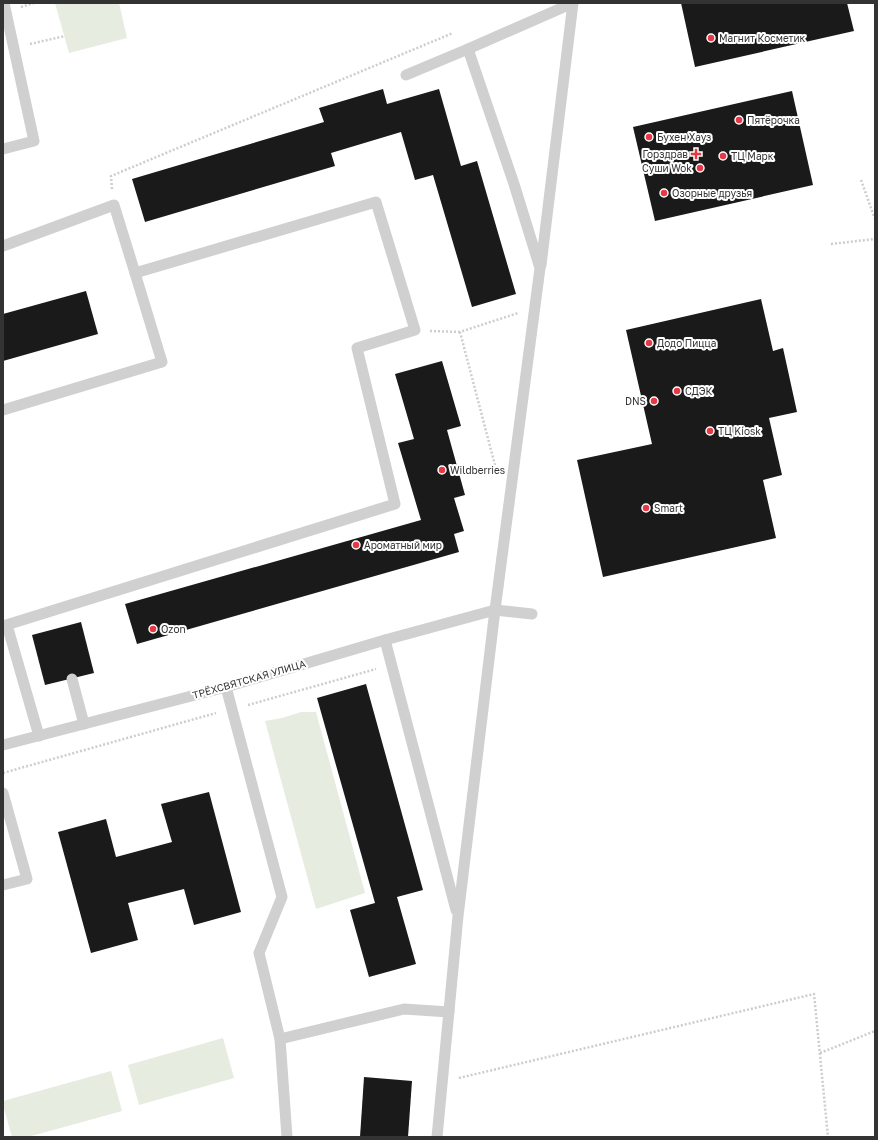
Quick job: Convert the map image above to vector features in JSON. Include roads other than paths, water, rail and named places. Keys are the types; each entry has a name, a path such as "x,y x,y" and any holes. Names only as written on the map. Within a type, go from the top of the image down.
{"lane":[{"path":"3,149 34,141 4,3"},
{"path":"406,75 573,3"},
{"path":"437,1137 458,916 495,610 573,3"},
{"path":"468,49 514,184 540,268"},
{"path":"39,736 5,626 395,504 357,348 415,330 376,202 135,273"},
{"path":"3,246 114,205 162,362 3,410"},
{"path":"495,610 532,614"},
{"name":"ТРЁХСВЯТСКАЯ УЛИЦА","path":"3,745 226,687 385,640 495,610"},
{"path":"385,640 458,916"},
{"path":"72,679 84,724"},
{"path":"226,687 282,897 259,953 280,1039 287,1137"},
{"path":"3,793 27,879 3,885"},
{"path":"280,1039 404,1009 449,1012"}],"place":[{"name":"Магнит Косметик","path":"711,38"},
{"name":"Пятёрочка","path":"739,120"},
{"name":"Бухен Хауз","path":"649,137"},
{"name":"Горздрав","path":"696,154"},
{"name":"ТЦ Марк","path":"723,156"},
{"name":"Суши Wok","path":"700,168"},
{"name":"Озорные друзья","path":"664,193"},
{"name":"Додо Пицца","path":"649,343"},
{"name":"СДЭК","path":"677,391"},
{"name":"DNS","path":"654,401"},
{"name":"ТЦ Kiosk","path":"710,431"},
{"name":"Wildberries","path":"442,470"},
{"name":"Smart","path":"646,508"},
{"name":"Ароматный мир","path":"356,545"},
{"name":"Ozon","path":"153,629"}]}
